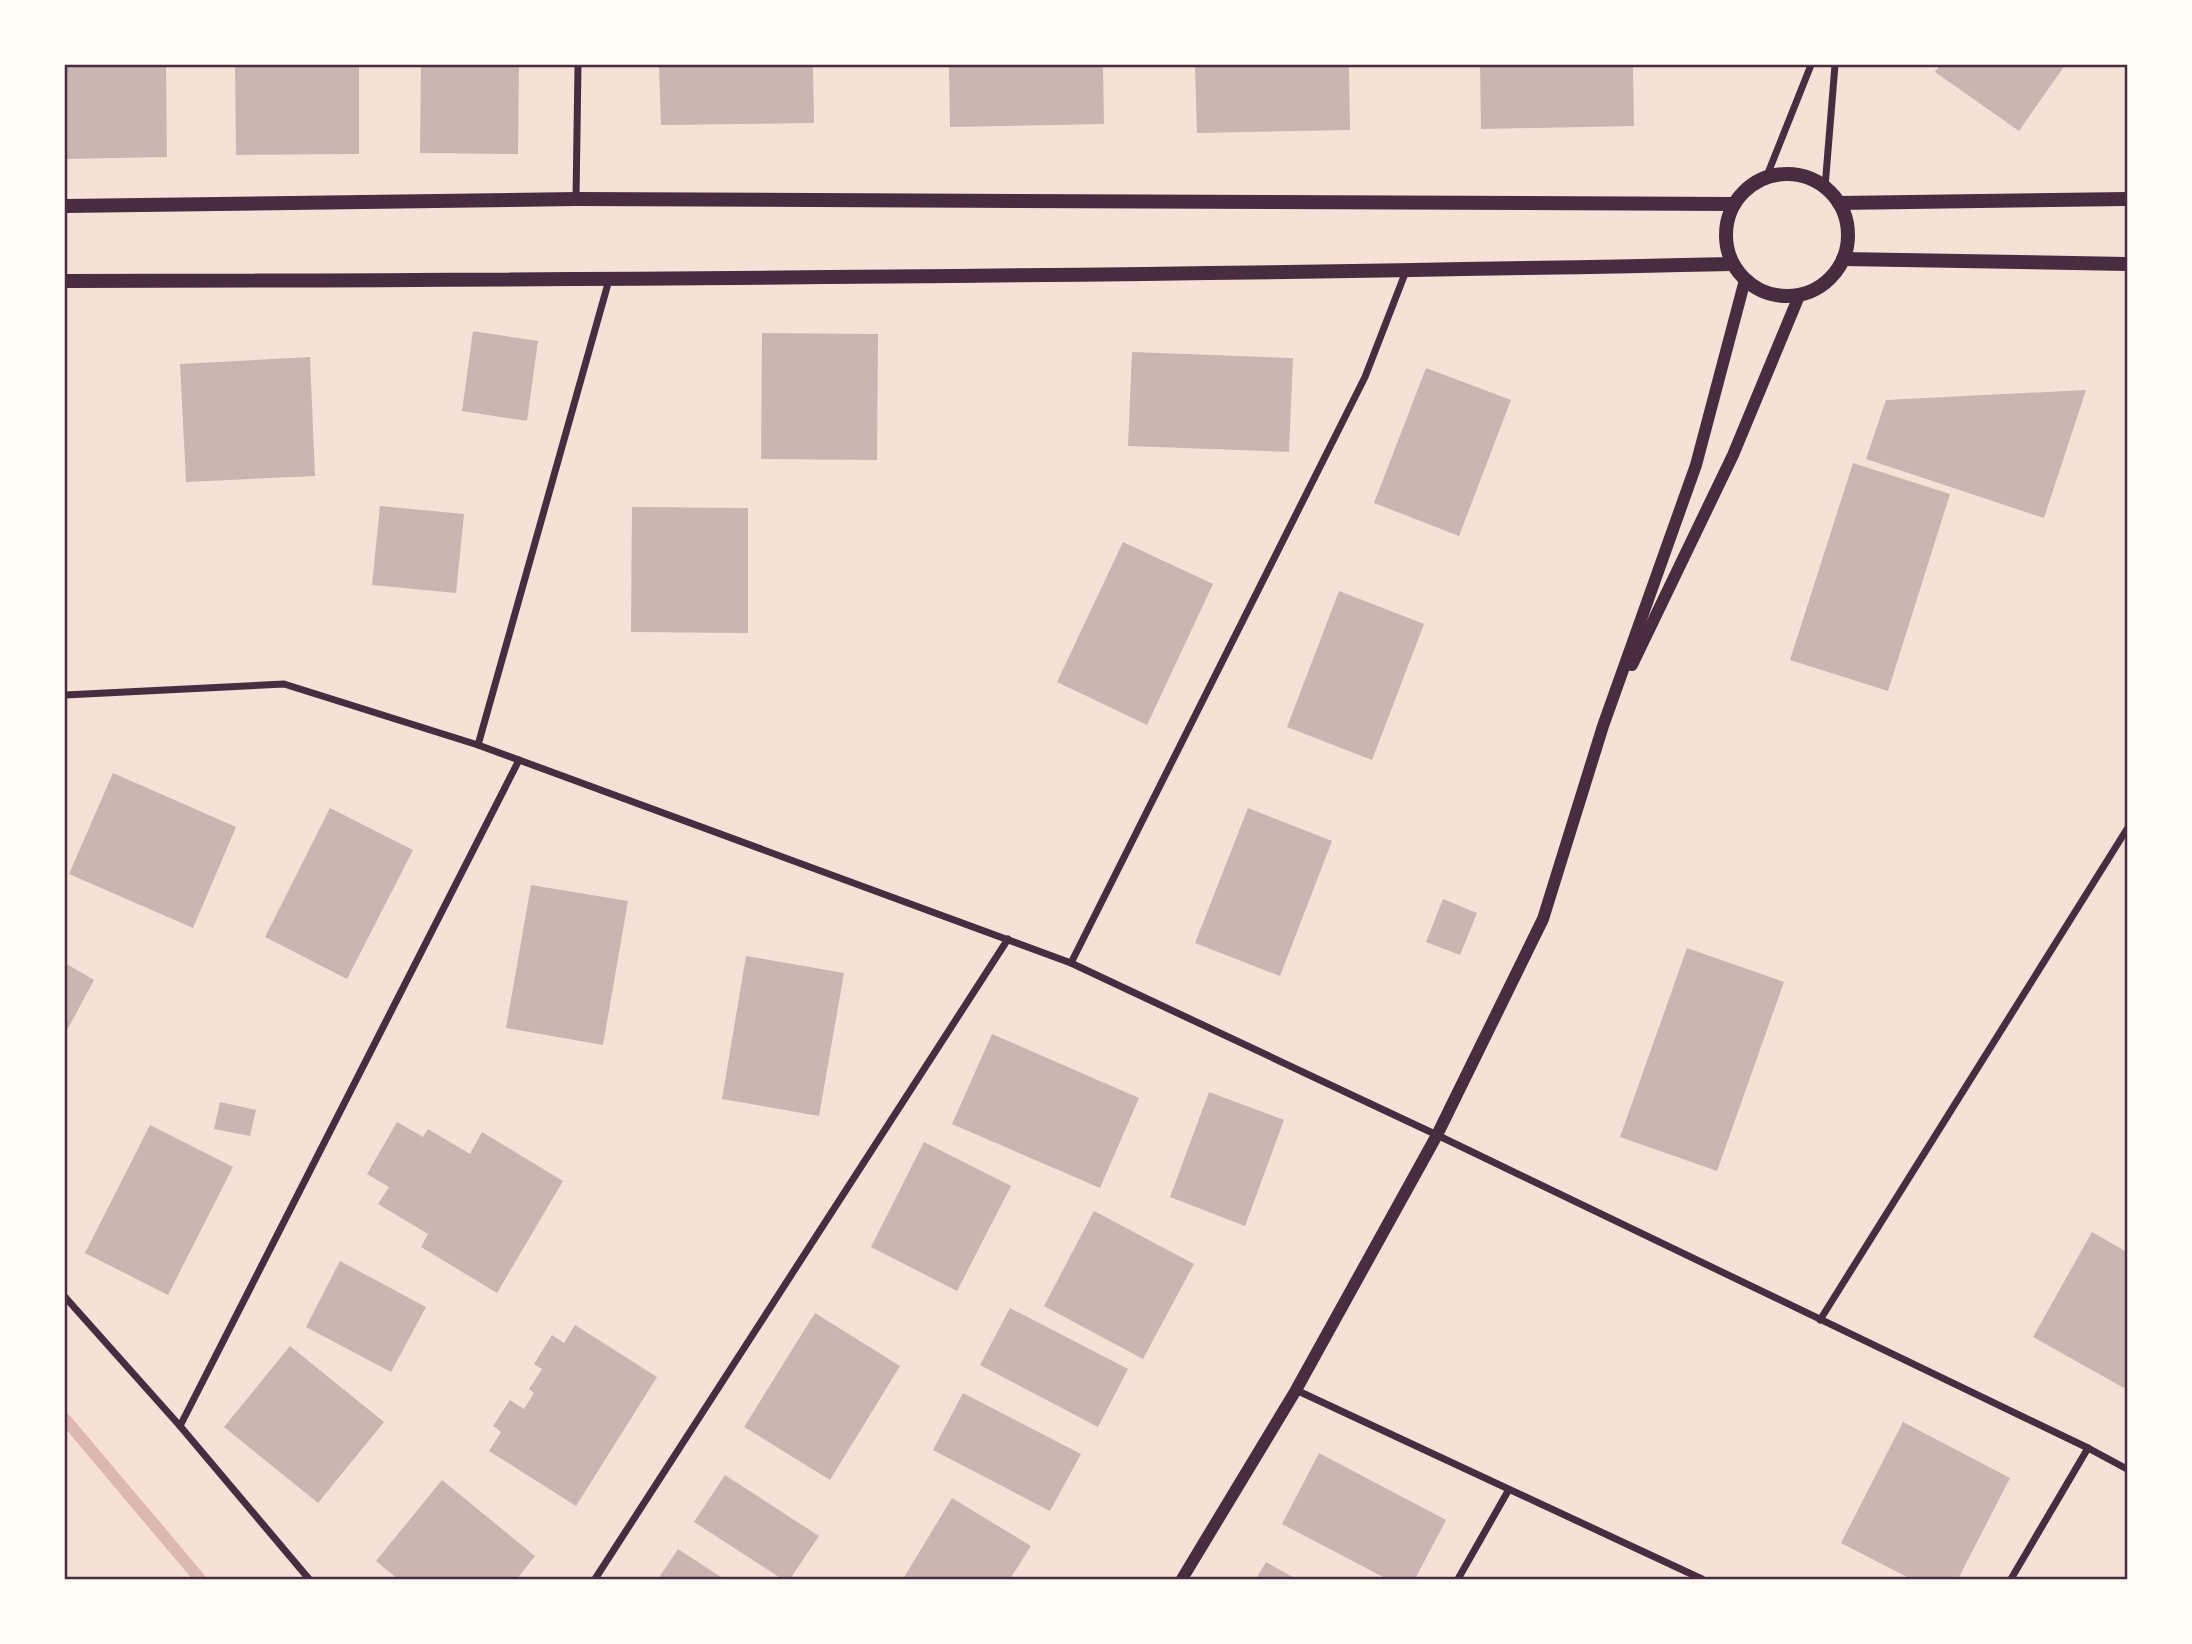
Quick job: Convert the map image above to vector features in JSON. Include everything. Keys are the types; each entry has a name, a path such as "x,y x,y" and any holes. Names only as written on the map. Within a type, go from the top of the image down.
{"main road":[{"path":"1786,174 1807,177 1825,187 1839,203 1846,221 1848,240 1843,259 1833,276 1818,288 1799,296 1770,294 1745,280 1733,264 1726,244 1727,223 1734,204 1748,188 1766,178 1786,174"},
{"path":"65,206 576,199 1734,204"},
{"path":"1839,203 2127,199"},
{"path":"1843,259 2127,264"},
{"path":"65,281 609,280 1406,271 1733,264"}],"street":[{"path":"576,199 578,65"},
{"path":"1766,178 1811,65"},
{"path":"1825,187 1835,65"},
{"path":"1071,962 1365,377 1406,271"},
{"path":"478,745 609,280"},
{"path":"1182,1579 1296,1390 1437,1135 1543,919 1604,726 1696,466 1745,280"},
{"path":"1604,726 1733,455 1799,296"},
{"path":"65,695 284,684 478,745 1071,962 1437,1135 2127,1469"},
{"path":"180,1426 519,760"},
{"path":"1820,1320 2127,829"},
{"path":"595,1579 1009,939"},
{"path":"65,1297 180,1426 309,1579"},
{"path":"1296,1390 1702,1579"},
{"path":"2011,1579 2088,1448"},
{"path":"1458,1579 1508,1491"}],"building":[{"path":"65,65 166,65 167,157 65,159"},
{"path":"235,65 359,65 359,154 236,155"},
{"path":"421,65 519,65 518,154 420,153"},
{"path":"659,65 813,65 814,123 661,125"},
{"path":"949,65 1103,65 1104,124 950,127"},
{"path":"1195,65 1349,65 1350,130 1197,133"},
{"path":"1480,65 1633,65 1634,126 1481,129"},
{"path":"1940,65 2065,65 2019,131 1935,72"},
{"path":"473,331 538,341 527,421 462,411"},
{"path":"762,333 878,334 877,460 761,459"},
{"path":"1132,352 1293,358 1289,452 1128,446"},
{"path":"310,357 315,476 186,482 180,364"},
{"path":"1426,368 1511,400 1459,536 1374,503"},
{"path":"2086,390 2044,518 1866,459 1886,400"},
{"path":"1853,463 1950,494 1888,691 1790,660"},
{"path":"380,506 464,514 456,593 372,585"},
{"path":"632,507 748,508 748,633 631,632"},
{"path":"1123,542 1213,584 1147,725 1057,682"},
{"path":"1339,591 1424,624 1372,760 1287,727"},
{"path":"113,773 236,827 193,928 69,874"},
{"path":"330,808 413,850 347,979 265,937"},
{"path":"1248,808 1332,841 1280,976 1195,943"},
{"path":"531,885 628,901 603,1045 506,1028"},
{"path":"1443,899 1477,913 1460,955 1426,942"},
{"path":"1687,948 1784,982 1717,1171 1620,1137"},
{"path":"746,956 844,973 819,1116 722,1099"},
{"path":"65,963 94,980 65,1034"},
{"path":"992,1034 1139,1098 1100,1188 952,1124"},
{"path":"1209,1092 1284,1120 1245,1226 1170,1197"},
{"path":"220,1102 256,1110 250,1136 214,1129"},
{"path":"397,1122 423,1137 428,1129 470,1154 482,1132 563,1181 497,1293 421,1247 428,1234 378,1204 389,1187 367,1174"},
{"path":"150,1125 233,1167 168,1295 85,1253"},
{"path":"924,1142 1011,1186 957,1291 871,1247"},
{"path":"1094,1211 1194,1264 1143,1359 1044,1306"},
{"path":"2092,1232 2127,1252 2127,1382 2124,1388 2033,1337"},
{"path":"340,1261 426,1307 391,1372 306,1327"},
{"path":"1010,1308 1128,1369 1098,1427 980,1365"},
{"path":"815,1313 900,1366 830,1480 744,1427"},
{"path":"575,1325 657,1377 576,1506 489,1451 501,1432 493,1426 510,1400 524,1409 534,1393 529,1389 542,1369 534,1364 552,1335 564,1343"},
{"path":"290,1346 384,1422 318,1503 224,1427"},
{"path":"963,1393 1081,1454 1050,1511 933,1450"},
{"path":"1903,1422 2010,1478 1958,1579 1911,1579 1841,1543"},
{"path":"1319,1453 1446,1520 1415,1579 1387,1579 1282,1524"},
{"path":"725,1475 819,1536 790,1579 782,1579 694,1522"},
{"path":"442,1480 535,1556 517,1579 398,1579 376,1561"},
{"path":"952,1498 1031,1546 1010,1579 903,1579"},
{"path":"678,1549 724,1579 658,1579"},
{"path":"1266,1562 1296,1579 1256,1579"}],"waterway":[{"path":"65,1419 200,1579"}]}
